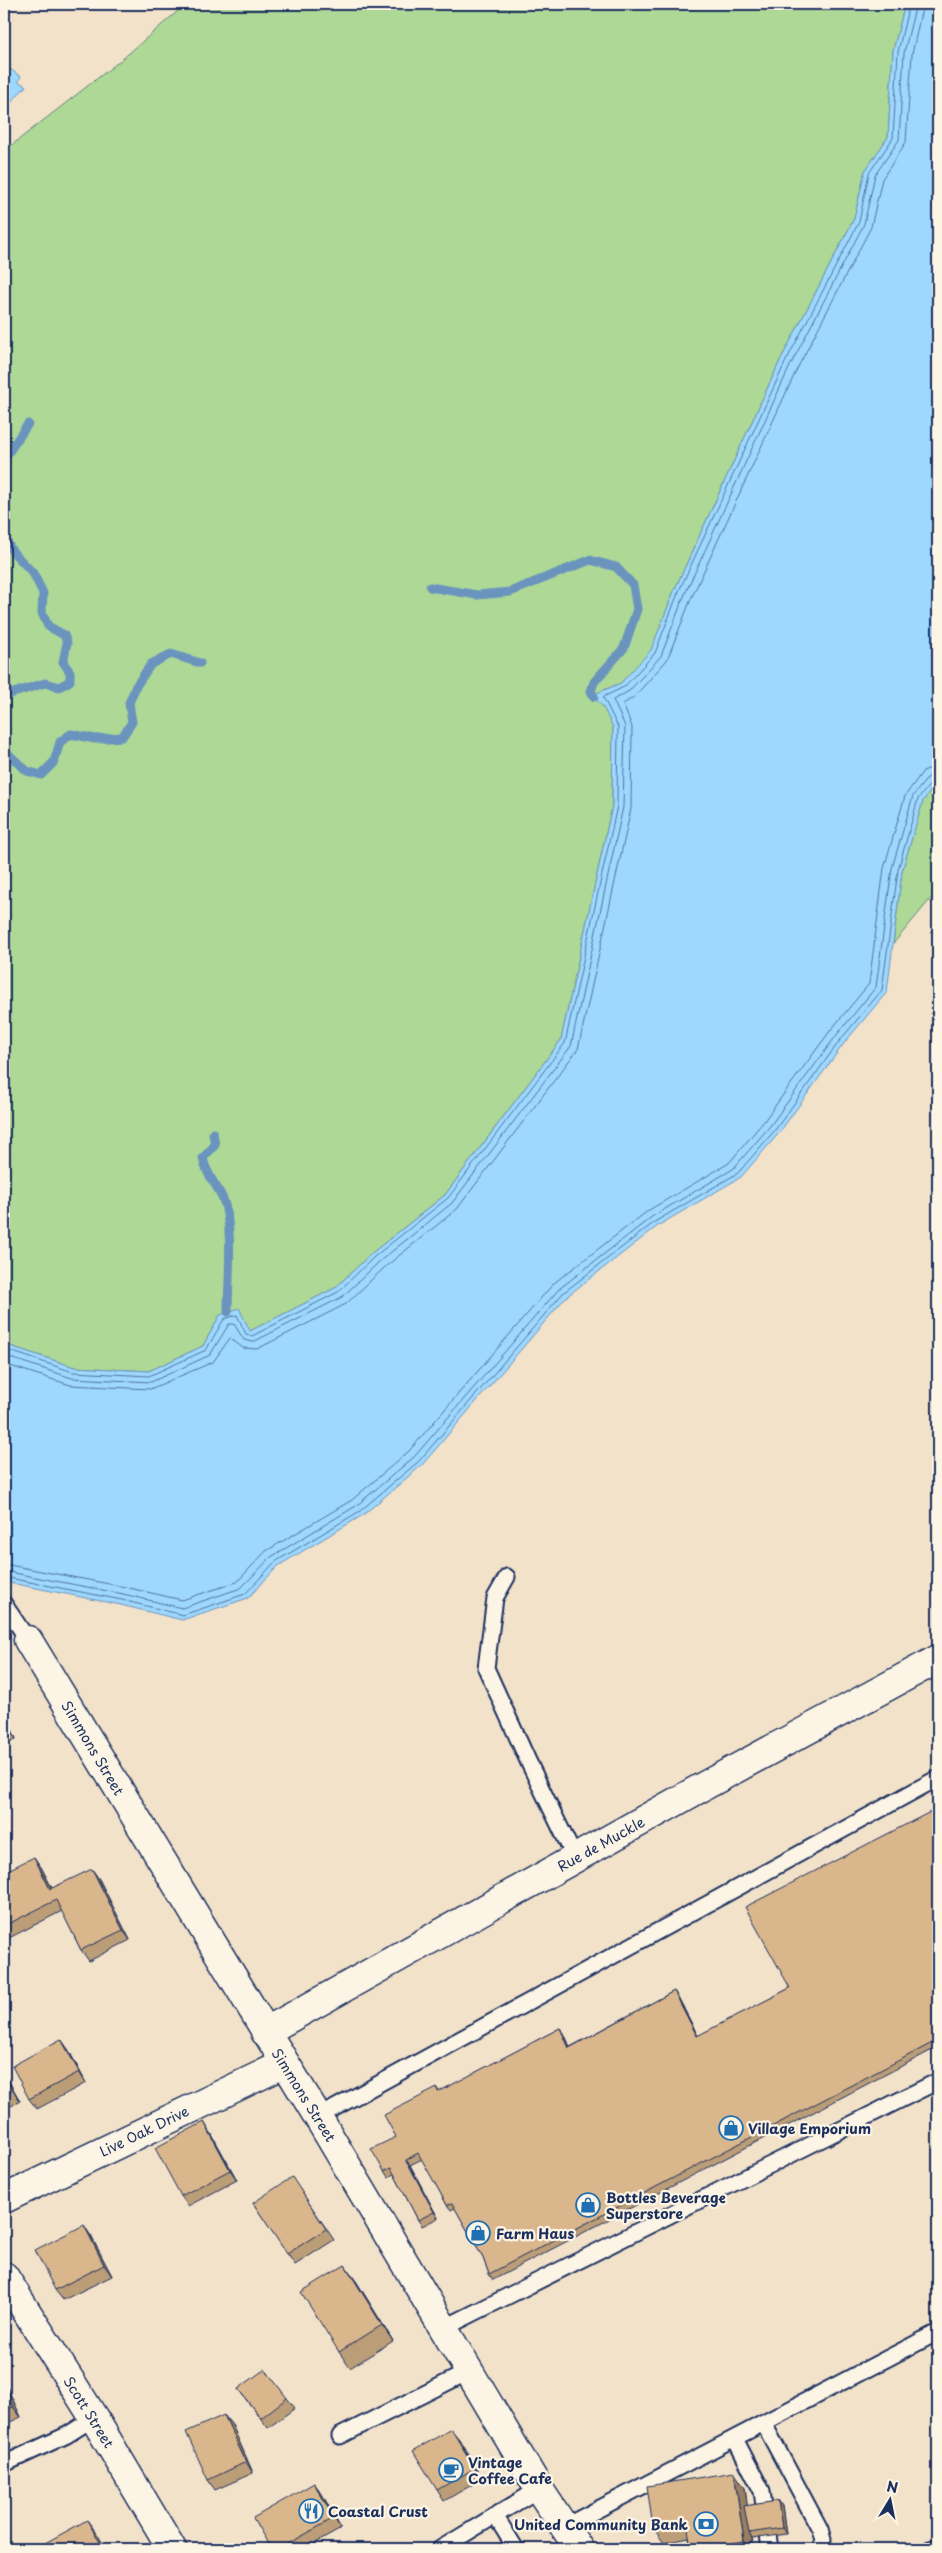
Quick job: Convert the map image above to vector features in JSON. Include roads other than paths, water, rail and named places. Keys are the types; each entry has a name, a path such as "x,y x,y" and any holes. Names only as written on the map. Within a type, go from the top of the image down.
{"street":[{"name":"Simmons Street","path":"28,1640 284,2064 318,2117 539,2489 571,2538"},
{"name":"Rue de Muckle","path":"265,2032 575,1858 938,1659"},
{"name":"Live Oak Drive","path":"4,2199 284,2064"},
{"name":"Scott Street","path":"4,2276 94,2418 172,2549"}],"lane":[{"path":"507,1577 495,1598 486,1668 575,1858"},
{"path":"4,1604 28,1640"},
{"path":"318,2117 938,1778"},
{"path":"444,2328 938,2081"},
{"path":"571,2538 735,2439 938,2332"},
{"path":"340,2436 470,2371"},
{"path":"4,2464 67,2435 94,2418"},
{"path":"764,2424 820,2528 823,2540 820,2549"},
{"path":"735,2439 762,2491 770,2549"},
{"path":"440,2549 496,2517 539,2489"},
{"path":"496,2517 516,2549"},
{"path":"930,2549 938,2547"}],"water":[{"path":"905,4 938,4 938,781 923,801 902,871 887,992 845,1042 779,1133 741,1177 659,1225 566,1297 422,1465 363,1515 278,1566 248,1598 182,1620 121,1605 4,1581 4,1344 74,1367 149,1371 203,1346 220,1315 239,1308 250,1331 335,1288 372,1253 445,1195 561,1040 612,806 613,727 603,707 594,697 597,693 621,683 651,650 674,591 780,361 854,219 865,171 888,137 893,51"},
{"path":"4,68 7,71 9,68 21,77 18,81 26,86 4,110"}],"waterway":[{"path":"4,459 28,424"},
{"path":"4,536 12,551 33,573 43,593 42,613 48,626 64,635 67,643 63,662 70,672 70,681 59,687 45,683 4,696"},
{"path":"430,587 477,595 510,592 590,560 616,567 633,585 637,609 624,648 594,682 591,691 594,697"},
{"path":"4,750 27,771 41,775 54,762 60,742 71,734 95,739 122,737 132,722 129,703 136,686 151,664 171,654 200,663"},
{"path":"213,1133 215,1145 203,1158 207,1170 223,1199 226,1211 230,1254 228,1312"}],"place":[{"name":"Village Emporium","path":"731,2128"},
{"name":"Bottles Beverage Superstore","path":"588,2205"},
{"name":"Farm Haus","path":"478,2233"},
{"name":"Vintage Coffee Cafe","path":"451,2470"},
{"name":"Coastal Crust","path":"311,2511"},
{"name":"United Community Bank","path":"706,2524"}]}
